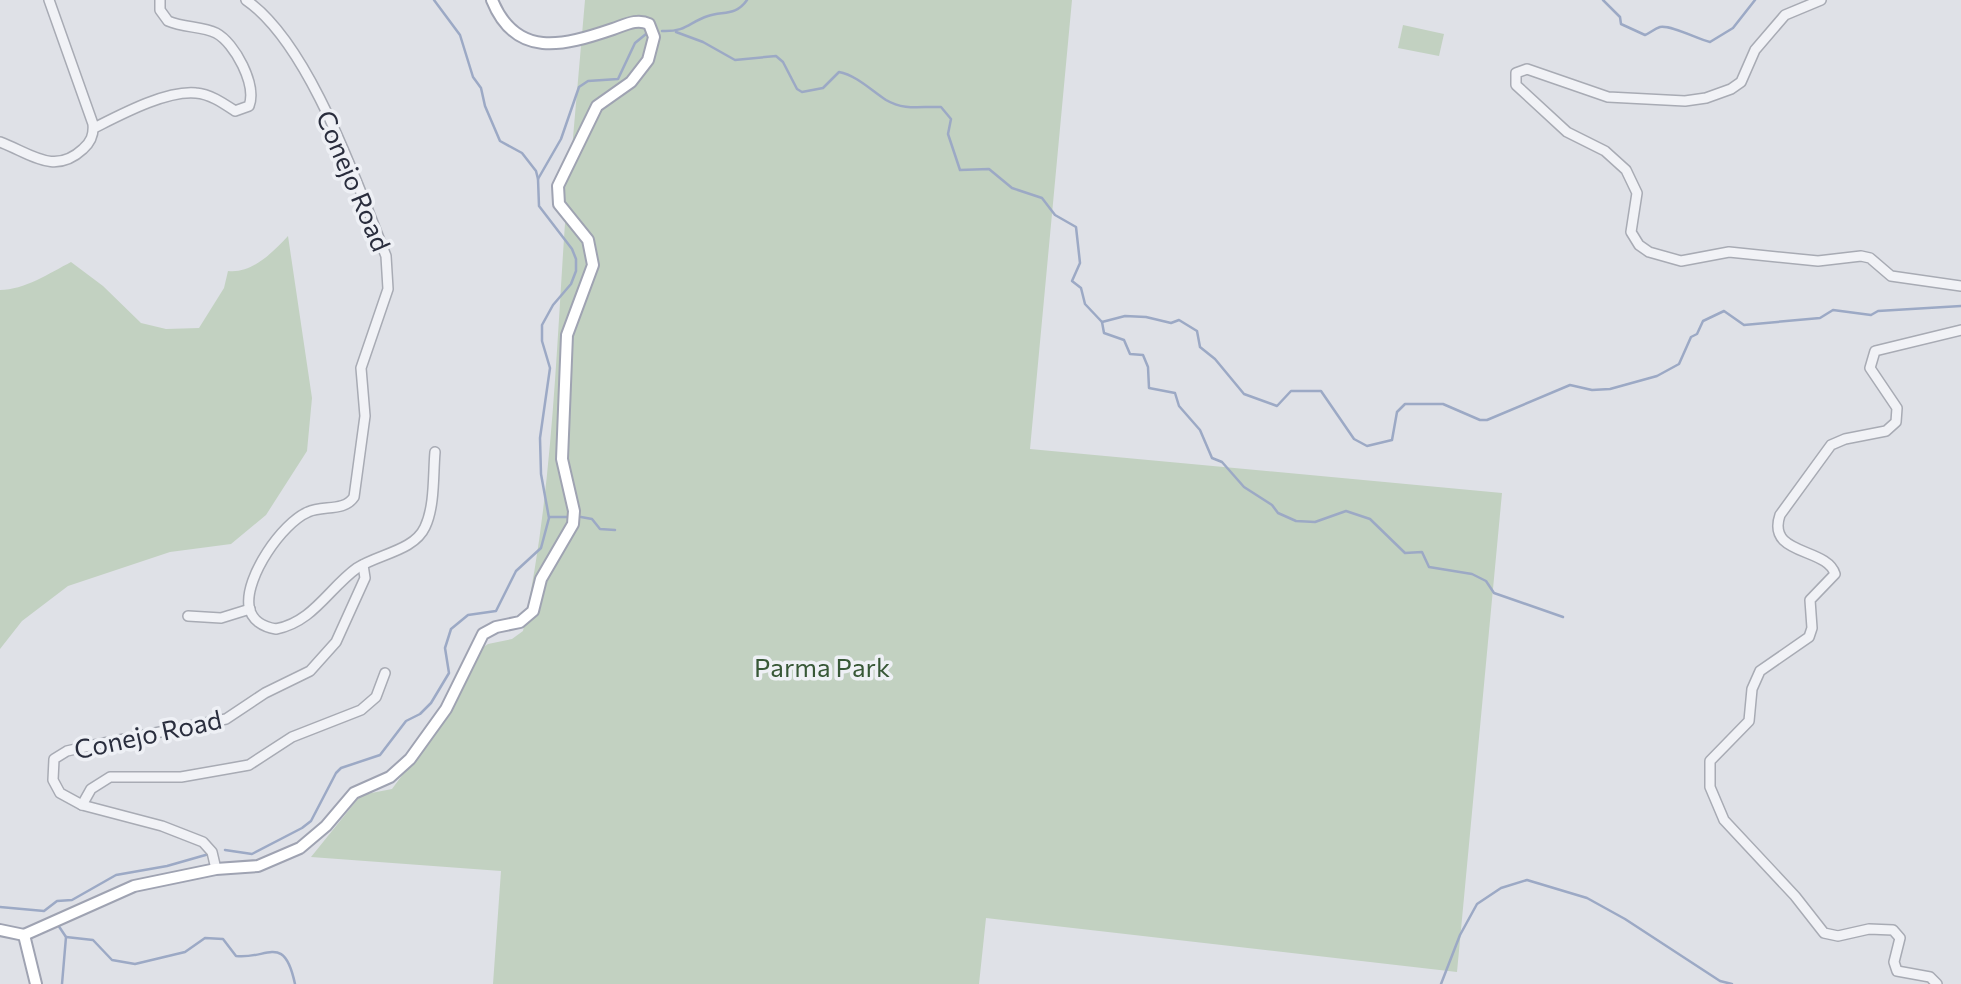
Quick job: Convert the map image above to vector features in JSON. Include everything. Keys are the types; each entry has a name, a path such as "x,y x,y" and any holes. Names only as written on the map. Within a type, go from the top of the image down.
{"main road":[{"path":"0,930 24,934 134,886 216,869 258,866 290,855 316,836 354,793 385,780 401,768 446,709 481,636 496,627 520,622 533,611 544,573 573,524 573,511 562,459 567,335 591,275 593,260 588,240 559,204 558,186 597,106 637,76 651,53 654,35 649,24 639,21 580,38 530,42 509,29 492,0"},
{"path":"24,934 36,984"}],"street":[{"path":"0,142 34,159 61,163 86,147 94,128 49,0"},
{"path":"94,128 131,111 186,92 205,94 235,111 249,106 251,96 246,77 228,43 207,30 168,21 160,10 160,0"},
{"name":"Conejo Road","path":"246,0 266,17 286,42 309,81 367,208 386,256 389,280 386,299 361,368 365,416 354,498 344,506 319,509 301,516 276,540 260,565 249,598 250,608"},
{"path":"1821,0 1785,15 1755,50 1741,82 1715,96 1685,102 1617,98 1577,88 1527,69 1516,73 1516,85 1567,132 1605,151 1626,170 1637,193 1631,232 1639,245 1649,252 1681,261 1729,252 1818,261 1861,256 1870,258 1891,276 1961,286"},
{"path":"1937,984 1930,977 1897,971 1894,962 1900,939 1893,930 1869,929 1833,936 1820,930 1795,896 1724,820 1714,800 1709,773 1714,754 1749,721 1756,677 1768,665 1806,640 1812,628 1810,600 1835,575 1832,567 1824,561 1785,541 1778,528 1780,515 1831,445 1845,439 1882,432 1896,422 1897,408 1871,372 1870,359 1875,351 1961,330"},
{"path":"188,617 221,618 250,608 264,626 285,627 309,614 363,565 410,544 422,533 428,519 435,452"},
{"name":"Conejo Road","path":"216,869 214,854 203,842 162,826 82,805 66,797 56,786 51,773 55,757 89,746 226,719 265,693 310,671 336,642 365,578 363,565"},
{"path":"82,805 91,789 110,777 181,777 249,765 292,737 361,710 376,697 385,673"}],"green space":[{"name":"Parma Park","path":"585,0 1072,0 1030,449 1502,493 1457,972 986,918 979,984 493,984 501,871 311,857 361,795 392,789 434,732 476,652 488,644 512,639 523,631 547,474 566,209 557,198 570,172"},
{"path":"1403,25 1444,34 1439,56 1398,48"},
{"path":"288,236 312,398 307,451 266,515 231,544 170,552 68,586 22,621 0,649 0,290 27,284 71,262 103,286 141,323 166,329 199,328 224,288 228,271 254,265 269,255"}],"waterway":[{"path":"434,0 460,35 473,77 481,88 485,106 500,141 522,153 536,171 538,179"},
{"path":"662,31 677,30 702,18 734,11 747,0"},
{"path":"1603,0 1620,17 1621,24 1645,35 1665,27 1710,42 1733,28 1755,0"},
{"path":"676,32 703,42 735,60 776,56 783,62 797,89 802,92 823,88 839,72 858,80 893,103 906,107 941,107 951,119 948,134 960,170 989,169 1012,188 1042,198 1055,215 1076,227 1080,263 1072,281 1081,288 1085,304 1102,322 1125,316 1146,317 1171,323 1179,320 1197,331 1200,347 1215,359 1244,394 1277,406 1291,391 1321,391 1354,439 1367,446 1392,440 1397,412 1405,404 1443,404 1480,420 1487,420 1570,385 1592,390 1610,389 1657,376 1679,364 1691,337 1697,334 1703,321 1724,311 1744,325 1820,318 1833,310 1871,315 1878,311 1961,306"},
{"path":"225,850 252,854 311,821 341,768 380,755 406,721 420,714 431,703 449,673 445,648 451,629 468,615 496,611 516,571 541,548 549,518 541,474 540,438 550,368 542,341 542,325 553,305 571,284 576,271 576,259 572,249 539,206 538,179 561,139 579,87 588,81 618,79 635,43 646,34"},
{"path":"1102,322 1104,333 1124,340 1130,354 1143,355 1148,367 1149,388 1175,393 1179,406 1200,430 1212,458 1222,462 1244,487 1272,505 1278,513 1296,521 1315,522 1346,511 1370,519 1405,553 1422,552 1429,567 1472,574 1486,581 1494,593 1563,617"},
{"path":"550,517 568,517"},
{"path":"581,517 592,519 600,529 615,530"},
{"path":"0,907 44,911 57,901 72,900 116,875 167,866 209,854"},
{"path":"1441,984 1460,935 1477,904 1501,888 1527,880 1587,898 1625,919 1720,981 1732,984"},
{"path":"58,925 66,937 62,984"},
{"path":"66,937 93,940 112,960 135,964 185,952 205,938 223,939 236,956 280,953 291,968 295,984"}]}
